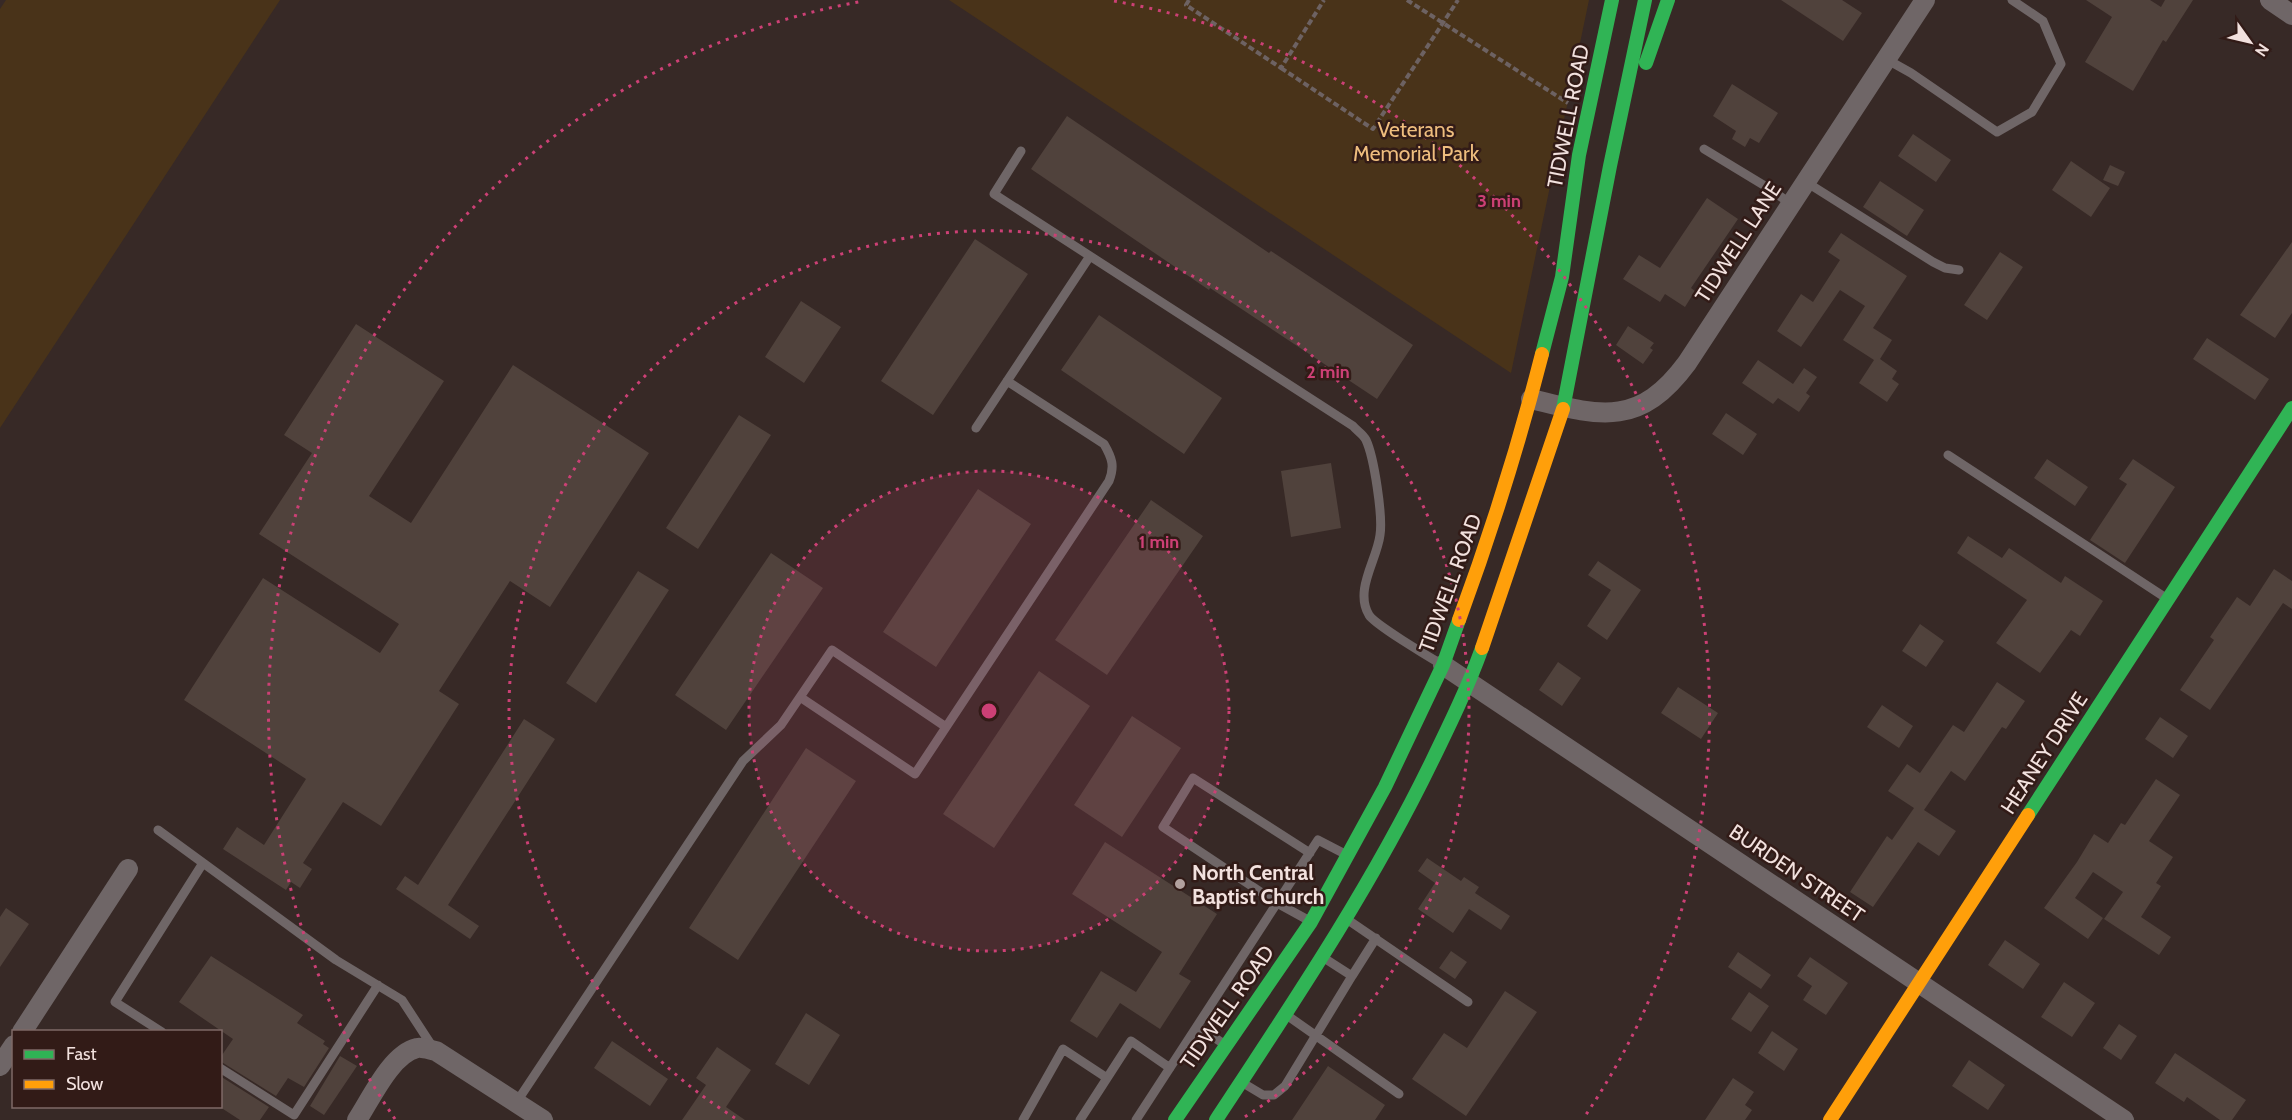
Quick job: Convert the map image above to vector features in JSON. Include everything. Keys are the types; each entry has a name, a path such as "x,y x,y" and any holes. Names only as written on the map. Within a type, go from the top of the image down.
{"main road":[{"name":"TIDWELL ROAD","path":"1175,1120 1311,922 1385,787 1443,665 1490,537 1531,399 1562,277 1579,155 1612,0"},
{"path":"1216,1120 1336,936 1403,821 1470,683 1563,407 1645,0"},
{"path":"1610,166 1668,0"},
{"name":"HEANEY DRIVE","path":"1830,1120 2292,408"},
{"path":"1311,922 1336,936"}],"street":[{"name":"TIDWELL LANE","path":"1531,399 1598,413 1614,413 1630,410 1658,395 1687,363 1925,0"},
{"path":"2270,0 2292,15"},
{"name":"BURDEN STREET","path":"1443,665 2124,1120"},
{"path":"23,1030 128,869"},
{"path":"357,1120 395,1061 406,1052 420,1047 436,1051 543,1120"},
{"path":"0,1066 12,1048"}],"lane":[{"path":"1886,59 1911,73 1997,132 2032,112 2061,64 2043,21 2012,0"},
{"path":"1704,149 1791,204"},
{"path":"1021,151 994,194 1353,426 1365,437 1372,456 1382,525 1364,589 1364,603 1370,617 1443,665"},
{"path":"1806,182 1933,262 1945,268 1959,270"},
{"path":"976,428 1090,256"},
{"path":"800,697 915,774 1109,482 1114,470 1111,456 1104,444 1007,381"},
{"path":"1948,455 2169,600"},
{"path":"516,1103 743,761 782,725 832,650 946,727"},
{"path":"1310,853 1193,778 1162,827 1277,903 1311,922"},
{"path":"158,830 336,960 402,1000 436,1051"},
{"path":"1136,1120 1318,840 1348,855"},
{"path":"159,1030 115,1002 203,862"},
{"path":"1346,919 1468,1002"},
{"path":"1241,1082 1263,1095 1274,1095 1285,1086 1376,938"},
{"path":"1322,957 1352,976"},
{"path":"222,1069 298,1118 378,986"},
{"path":"1285,1015 1399,1094"},
{"path":"1197,1026 1226,1046"},
{"path":"1080,1120 1131,1041 1170,1068"},
{"path":"1023,1120 1063,1049 1107,1078"}],"path":[{"path":"1189,0 1186,5 1373,129 1458,0"},
{"path":"1281,68 1324,0"},
{"path":"1407,0 1572,105"}],"green space":[{"path":"6,0 280,0 0,428 0,9"},
{"name":"Veterans Memorial Park","path":"949,0 1589,0 1511,373"}],"building":[{"path":"1781,0 1842,0 1862,13 1843,41"},
{"path":"2086,0 2150,0 2161,7 2165,0 2193,0 2166,42 2163,40 2133,91 2085,62 2112,17"},
{"path":"1732,84 1778,113 1759,143 1750,138 1745,147 1732,139 1736,131 1713,116"},
{"path":"1067,116 1269,253 1271,251 1413,345 1377,399 1210,288 1209,290 1031,169"},
{"path":"1913,134 1951,160 1936,182 1898,156"},
{"path":"2071,161 2110,188 2091,217 2052,190"},
{"path":"2110,165 2125,172 2118,186 2103,180"},
{"path":"1880,181 1924,210 1907,236 1863,207"},
{"path":"1707,198 1738,219 1691,288 1695,291 1685,307 1665,294 1660,302 1623,279 1639,255 1660,268"},
{"path":"1841,233 1907,276 1873,328 1892,340 1880,359 1897,371 1892,379 1899,384 1887,402 1859,383 1874,360 1843,340 1865,306 1840,290 1801,347 1777,331 1801,294 1813,302 1840,260 1828,252"},
{"path":"975,239 1028,274 933,415 881,381"},
{"path":"2292,242 2292,313 2275,338 2240,315"},
{"path":"2000,252 2023,267 1987,320 1964,305"},
{"path":"801,301 841,327 804,383 765,357"},
{"path":"1099,315 1222,398 1184,454 1061,370"},
{"path":"356,324 444,381 369,496 411,523 513,365 649,453 550,607 510,581 439,691 459,704 381,826 343,802 303,863 312,869 300,888 291,882 286,890 223,849 237,827 264,845 306,779 184,700 263,578 380,653 399,624 259,534 312,453 284,435"},
{"path":"1628,326 1654,343 1650,348 1653,350 1643,364 1616,345"},
{"path":"2207,338 2269,379 2255,400 2193,359"},
{"path":"1758,360 1793,384 1804,368 1817,377 1806,393 1810,396 1799,412 1778,398 1773,404 1742,383"},
{"path":"1726,413 1757,434 1743,455 1712,434"},
{"path":"739,415 771,435 698,549 666,528"},
{"path":"2047,459 2088,487 2075,506 2034,478"},
{"path":"2133,459 2175,487 2125,563 2090,540 2127,484 2119,479"},
{"path":"1331,463 1341,528 1291,537 1281,471"},
{"path":"978,489 1031,524 936,667 883,632"},
{"path":"1151,500 1203,536 1107,675 1055,640"},
{"path":"1968,536 2002,558 2009,548 2061,583 2065,576 2103,601 2080,636 2071,630 2040,673 1996,643 2027,600 1957,553"},
{"path":"771,553 823,588 726,730 675,695"},
{"path":"1598,561 1641,590 1607,640 1587,626 1611,590 1588,575"},
{"path":"2274,569 2292,581 2292,609 2283,603 2210,710 2180,690 2214,640 2210,637 2237,597 2250,606"},
{"path":"638,571 669,590 596,703 566,683"},
{"path":"1920,624 1944,641 1926,667 1902,651"},
{"path":"1558,662 1581,678 1562,706 1539,690"},
{"path":"1039,671 1090,706 994,848 943,814"},
{"path":"1997,682 2025,701 2006,729 2002,727 1965,781 1951,771 1924,810 1956,831 1939,856 1918,842 1873,907 1850,892 1887,836 1892,840 1914,808 1888,791 1907,764 1920,773 1953,725 1964,732"},
{"path":"1678,687 1718,713 1701,739 1661,713"},
{"path":"1882,705 1913,726 1899,748 1867,727"},
{"path":"1132,716 1181,748 1122,837 1074,805"},
{"path":"2160,717 2188,736 2173,758 2145,739"},
{"path":"524,719 555,739 448,905 479,926 470,939 396,889 405,876 418,885"},
{"path":"806,748 856,781 738,960 689,928"},
{"path":"2156,779 2180,795 2149,841 2173,857 2156,883 2161,886 2141,917 2171,937 2159,955 2104,919 2123,892 2093,872 2075,898 2103,918 2088,939 2044,908 2094,834 2108,843 2121,823 2125,825"},
{"path":"1105,842 1217,914 1179,974 1191,981 1160,1029 1120,1003 1097,1038 1070,1021 1101,971 1136,992 1162,952 1072,894"},
{"path":"1427,858 1461,881 1464,877 1479,887 1475,893 1510,916 1501,930 1469,909 1453,933 1418,909 1435,883 1418,871"},
{"path":"6,908 29,924 0,967 0,917"},
{"path":"2005,940 2040,964 2023,989 1988,965"},
{"path":"1451,951 1467,962 1455,979 1439,968"},
{"path":"1738,952 1771,975 1761,989 1728,967"},
{"path":"211,956 303,1015 297,1023 325,1041 323,1044 329,1048 304,1087 288,1078 276,1096 222,1062 222,1055 233,1039 179,1002"},
{"path":"1810,957 1848,983 1826,1015 1803,1000 1812,986 1797,976"},
{"path":"2064,982 2095,1003 2072,1037 2041,1017"},
{"path":"1505,991 1537,1012 1466,1116 1412,1079 1444,1033 1467,1048"},
{"path":"1749,992 1769,1006 1751,1032 1731,1019"},
{"path":"806,1013 840,1035 809,1085 775,1064"},
{"path":"2119,1024 2137,1036 2121,1060 2103,1048"},
{"path":"1772,1031 1798,1049 1784,1071 1758,1053"},
{"path":"612,1041 668,1079 650,1106 594,1068"},
{"path":"717,1047 751,1070 726,1107 745,1120 682,1120 706,1085 696,1078"},
{"path":"2175,1053 2246,1100 2232,1120 2220,1120 2187,1097 2184,1102 2155,1083"},
{"path":"340,1056 357,1066 324,1115 310,1106"},
{"path":"1969,1060 2005,1085 1988,1110 1952,1086"},
{"path":"1328,1066 1385,1105 1375,1120 1292,1120"},
{"path":"222,1077 269,1107 260,1120 240,1120 222,1108"},
{"path":"1733,1078 1754,1092 1745,1105 1752,1110 1745,1120 1705,1120"}],"traffic: fast":[{"path":"1542,354 1562,277 1579,155 1612,0"},
{"path":"1563,409 1645,0"},
{"path":"1646,63 1668,0"},
{"path":"2028,815 2292,408"},
{"path":"1175,1120 1311,922 1385,787 1443,665 1459,620"},
{"path":"1216,1120 1330,944 1383,854 1445,733 1482,648"}],"traffic: slow":[{"path":"1459,620 1504,488 1542,354"},
{"path":"1482,648 1563,409"},
{"path":"1830,1120 2028,815"}],"place":[{"name":"North Central Baptist Church","path":"1180,884"}]}
